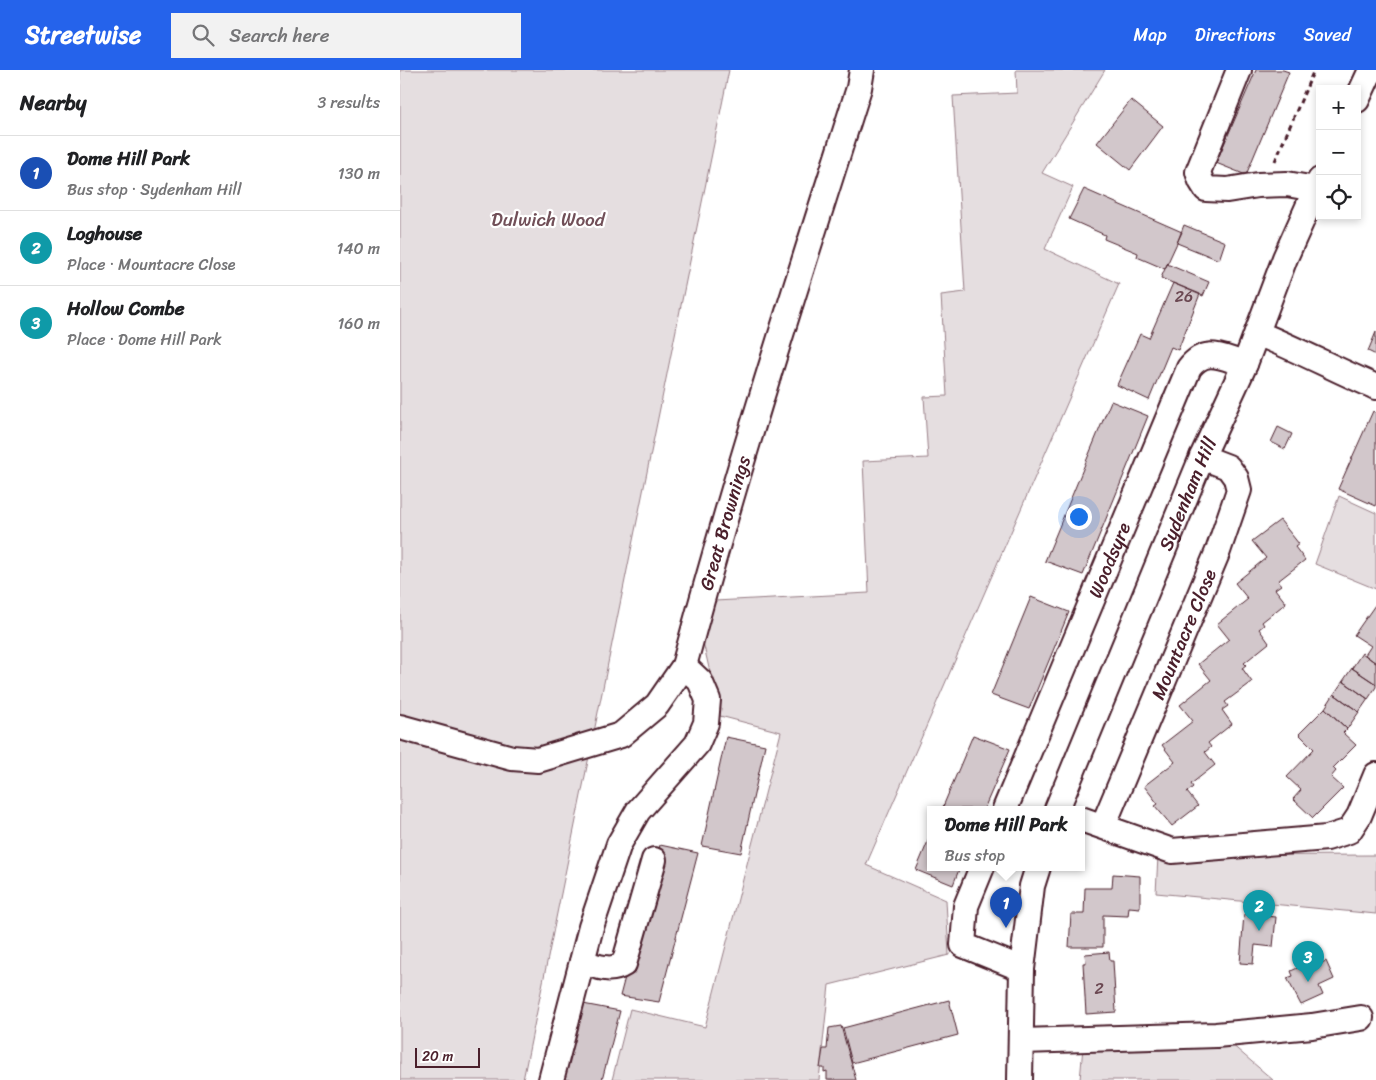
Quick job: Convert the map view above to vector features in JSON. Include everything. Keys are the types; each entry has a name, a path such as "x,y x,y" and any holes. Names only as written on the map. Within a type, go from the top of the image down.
{"street":[{"name":"Great Brownings","path":"400,727 512,758 538,760 621,735 657,705 684,666 713,558 756,413 859,88 862,70"},
{"path":"1238,70 1198,172 1201,182 1206,189 1227,190 1265,185 1316,184"},
{"path":"1361,92 1372,70"},
{"name":"Sydenham Hill","path":"1058,806 1202,457 1245,364 1285,258 1316,188"},
{"path":"1257,333 1376,386"},
{"name":"Woodsyre","path":"1007,806 1189,368 1204,355 1245,364"},
{"name":"Mountacre Close","path":"1202,457 1228,468 1236,478 1239,490 1218,551 1092,823 1172,851 1326,838 1349,830 1359,816 1376,775"},
{"path":"551,1080 591,927 619,844 638,812 696,744 706,723 708,700 700,682 684,666"},
{"path":"582,962 610,969 624,964 654,860"},
{"path":"980,871 966,906 963,945 1022,969"},
{"path":"1020,1080 1022,969 1032,886 1037,871"},
{"path":"1022,1041 1216,1035 1312,1026 1361,1018"}],"path":[{"path":"1265,185 1314,70"}],"green space":[{"name":"Dulwich Wood","path":"400,70 729,70 523,1080 400,1080"},
{"path":"1016,70 1105,70 1042,173 1073,187 1045,249 1119,284 866,865 946,900 949,955 829,985 819,1080 612,1080 630,1009 705,1027 781,732 720,716 703,642 715,601 869,593 863,461 928,458 924,397 947,396 941,295 965,292 953,96 1017,93"},
{"path":"1339,496 1376,513 1376,589 1315,564"},
{"path":"1376,855 1376,914 1156,893 1158,856"},
{"path":"1230,1043 1273,1080 1080,1080 1083,1047"}],"building":[{"path":"1256,70 1283,70 1289,72 1246,175 1216,163"},
{"path":"1131,100 1163,126 1130,170 1097,143"},
{"path":"1084,189 1182,232 1165,269 1137,257 1138,253 1104,239 1105,235 1069,219"},
{"path":"1184,225 1225,242 1219,260 1177,243"},
{"path":"1167,264 1209,282 1203,296 1161,278"},
{"path":"1173,283 1200,294 1178,350 1171,347 1149,400 1117,385 1140,334 1149,338"},
{"path":"1376,332 1376,355 1368,351"},
{"path":"1111,401 1148,416 1083,575 1045,561"},
{"path":"1373,411 1376,413 1376,506 1338,489"},
{"path":"1278,427 1292,434 1285,449 1271,442"},
{"path":"1280,520 1299,544 1295,547 1305,560 1278,581 1281,585 1275,589 1286,603 1262,622 1264,625 1259,629 1269,643 1244,663 1246,665 1242,668 1252,682 1225,702 1228,706 1222,710 1232,724 1208,743 1211,747 1205,752 1215,765 1191,784 1193,787 1187,792 1198,806 1172,826 1155,806 1158,804 1144,786 1175,762 1162,745 1193,721 1180,705 1211,680 1198,664 1229,639 1217,624 1248,599 1235,583 1266,558 1252,541"},
{"path":"1031,597 1069,612 1029,709 991,695"},
{"path":"1375,605 1376,663 1365,655 1371,646 1354,635"},
{"path":"1362,653 1376,663 1376,684 1352,668"},
{"path":"1352,668 1376,684 1368,699 1343,681"},
{"path":"1343,681 1368,699 1359,712 1334,694"},
{"path":"1334,694 1359,712 1347,729 1325,708"},
{"path":"1325,708 1347,729 1343,733 1356,745 1333,768 1336,771 1331,777 1343,788 1313,818 1293,799 1301,790 1287,777 1314,749 1299,734"},
{"path":"973,735 1010,749 985,806 943,806"},
{"path":"726,737 765,745 741,853 702,846"},
{"path":"927,844 927,871 958,871 953,885 916,870"},
{"path":"660,845 698,853 659,1002 620,996"},
{"path":"1113,874 1140,876 1140,908 1129,907 1128,916 1103,915 1103,947 1069,947 1071,914 1084,914 1085,888 1112,888"},
{"path":"1244,914 1276,917 1273,947 1255,945 1253,964 1240,963"},
{"path":"1109,952 1110,961 1113,961 1116,1012 1086,1014 1083,963 1086,963 1085,954"},
{"path":"1326,961 1334,979 1319,986 1323,995 1301,1005 1287,978 1293,976 1291,971 1306,964 1307,966"},
{"path":"949,1000 958,1035 852,1063 843,1028"},
{"path":"583,1004 620,1011 602,1080 562,1080"},
{"path":"841,1026 856,1080 827,1080 827,1071 824,1072 824,1068 820,1068 823,1049 827,1049 829,1028"}],"place":[{"name":"Dome Hill Park","path":"1006,928"},
{"name":"Loghouse","path":"1259,931"},
{"name":"Hollow Combe","path":"1308,982"}]}
